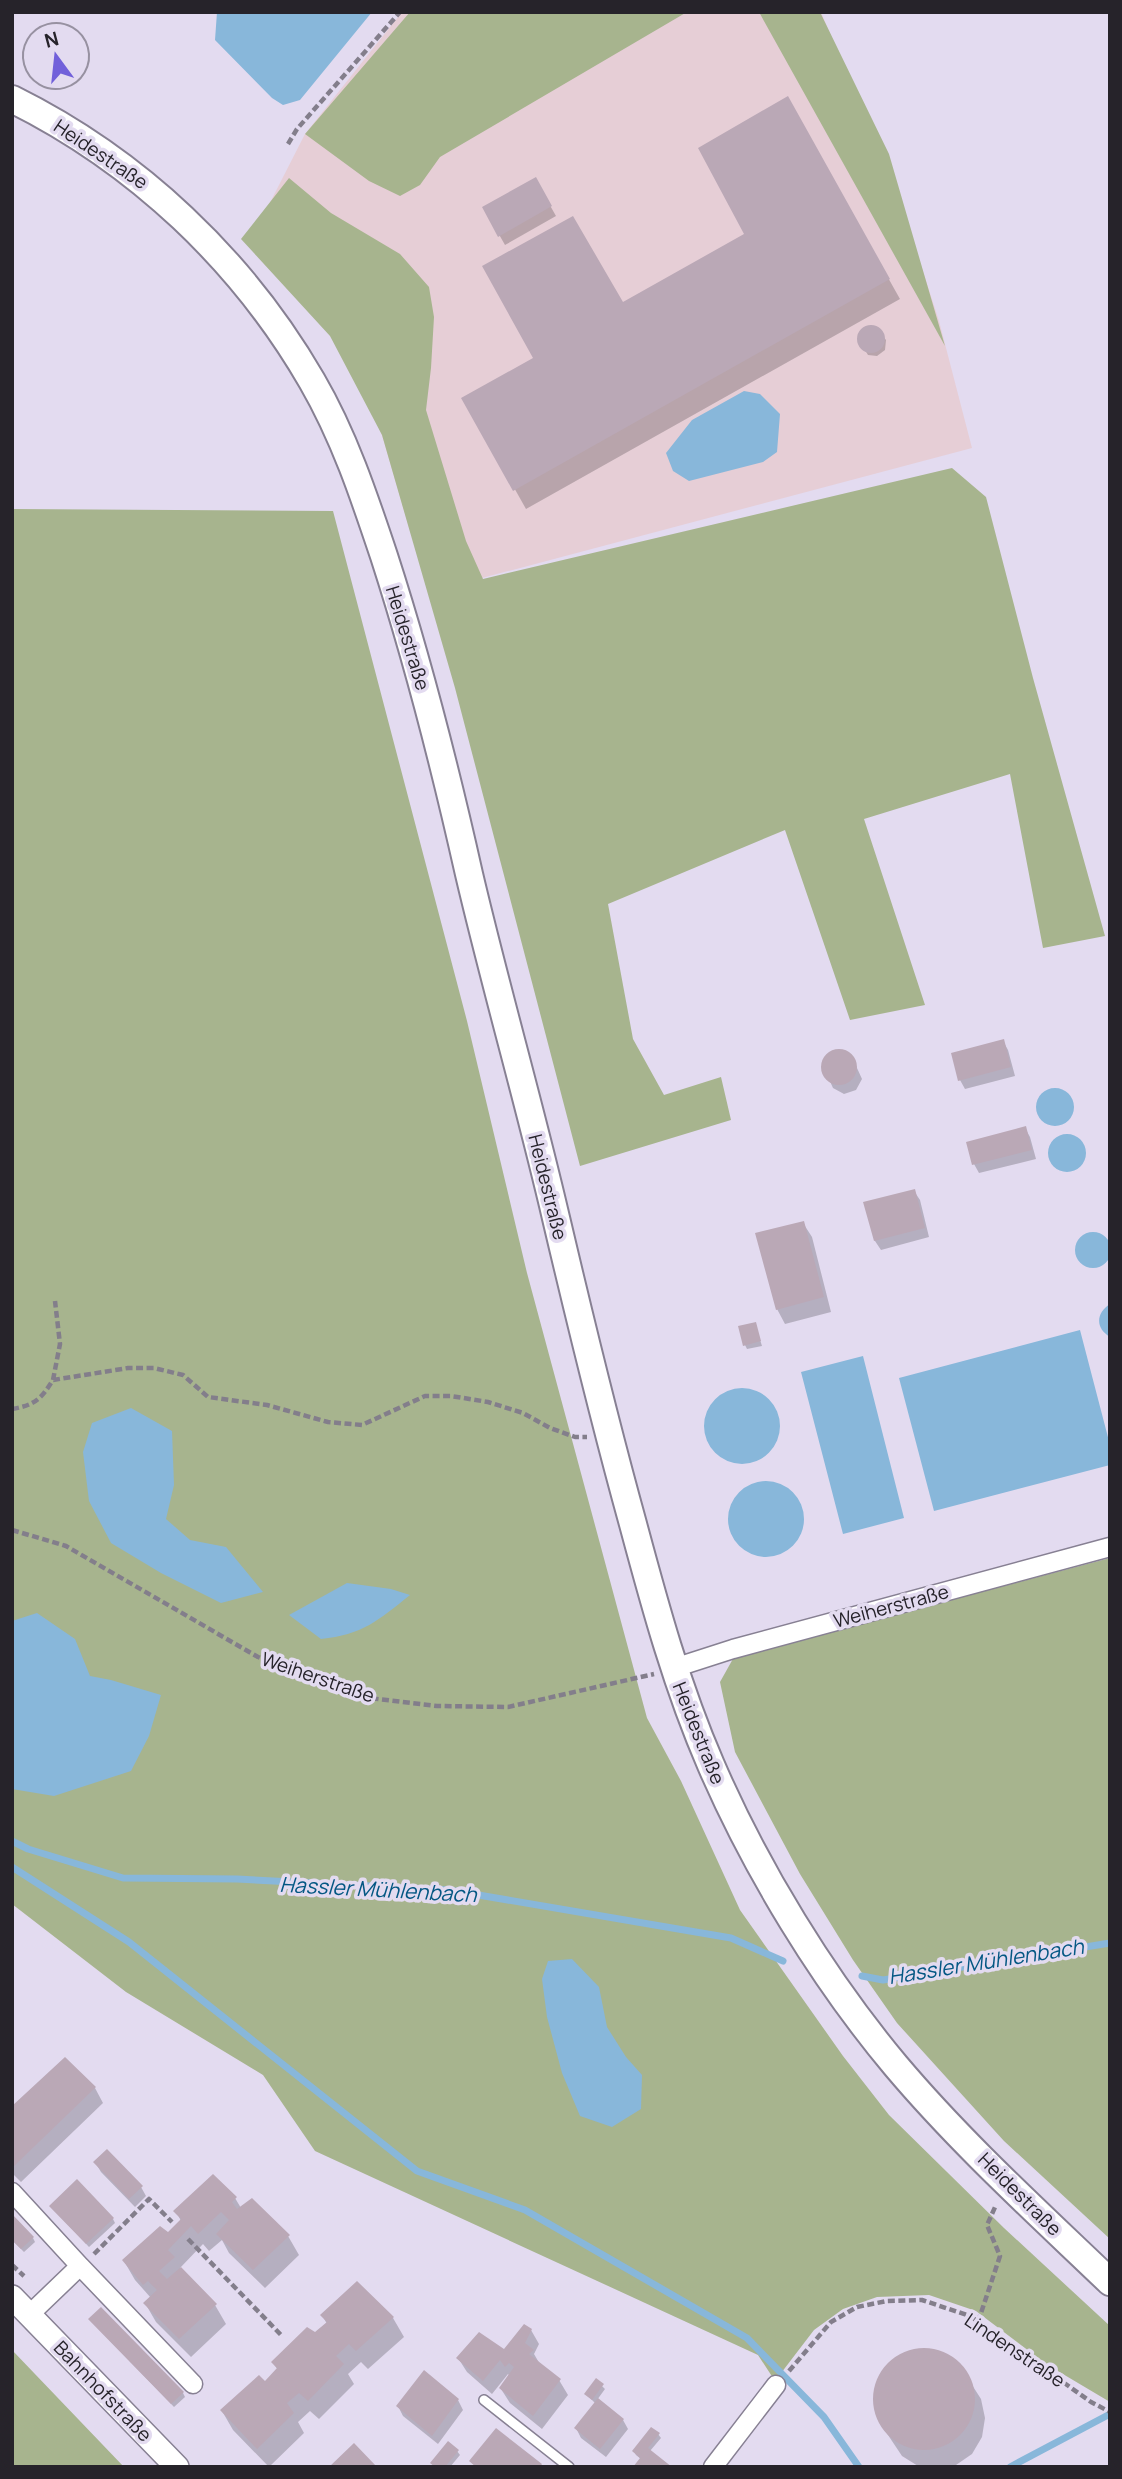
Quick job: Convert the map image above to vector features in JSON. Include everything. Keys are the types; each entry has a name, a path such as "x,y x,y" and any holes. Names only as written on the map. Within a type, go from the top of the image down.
{"main road":[{"name":"Heidestraße","path":"12,99 88,142 149,187 201,234 267,312 312,380 339,435 364,496 436,730 481,927 609,1436 662,1672 698,1734 735,1819 803,1939 875,2039 900,2070 1006,2182 1110,2282"}],"street":[{"name":"Weiherstraße","path":"662,1672 733,1649 1110,1547"},
{"path":"12,2192 193,2385"},
{"path":"29,2315 80,2266"},
{"name":"Bahnhofstraße","path":"12,2297 177,2467"},
{"path":"713,2467 776,2385"}],"lane":[{"path":"484,2400 569,2467"}],"path":[{"path":"288,144 297,129 400,12"},
{"path":"12,1409 30,1406 44,1395 53,1380 60,1344 55,1301"},
{"path":"53,1380 128,1368 154,1368 183,1375 208,1396 267,1405 328,1422 362,1425 425,1396 451,1396 488,1402 523,1413 550,1428 575,1437 609,1436"},
{"name":"Weiherstraße","path":"12,1530 66,1546 258,1657 369,1698 437,1706 508,1707 662,1672"},
{"path":"978,2322 1000,2256 987,2225 1006,2182"},
{"path":"80,2266 149,2199 172,2222"},
{"path":"188,2239 283,2337"},
{"name":"Lindenstraße","path":"793,2365 831,2322 857,2307 887,2301 922,2300 947,2306 978,2322 1091,2402 1110,2412"}],"shaded area":[{"path":"402,12 821,12 905,216 939,321 972,448 437,590 411,534 382,435 334,330 254,234 305,134"}],"green space":[{"path":"410,12 687,12 440,157 420,185 400,196 369,181 305,134"},
{"path":"759,12 820,12 889,154 945,346"},
{"path":"289,178 331,213 400,254 429,287 434,317 426,410 466,541 483,579 952,468 986,497 1105,936 1043,948 1010,774 864,819 925,1005 850,1020 785,830 608,904 633,1039 664,1095 721,1077 731,1120 580,1166 455,688 382,435 330,336 241,239"},
{"path":"12,509 333,511 467,1021 527,1273 647,1718 681,1781 740,1910 843,2056 889,2115 1004,2228 1110,2326 1110,2402 1046,2364 976,2311 929,2295 877,2297 843,2309 814,2330 775,2381 758,2355 315,2151 263,2075 126,1992 12,1904"},
{"path":"1110,1558 1110,2239 1004,2141 897,2023 853,1960 800,1874 735,1752 720,1682 734,1657"},
{"path":"12,2350 124,2467 12,2467"}],"water":[{"path":"217,12 372,12 300,100 283,105 272,98 215,40"},
{"path":"744,391 760,394 780,414 777,452 763,462 689,481 673,471 666,453 692,420"},
{"path":"1055,1088 1068,1094 1074,1107 1068,1120 1055,1126 1042,1120 1036,1107 1042,1094"},
{"path":"1067,1134 1080,1140 1086,1153 1080,1166 1067,1172 1054,1166 1048,1153 1054,1140"},
{"path":"1093,1232 1106,1237 1111,1250 1106,1263 1093,1268 1080,1263 1075,1250 1080,1237"},
{"path":"1110,1304 1110,1337 1102,1329 1099,1320"},
{"path":"1080,1330 1110,1445 1110,1465 934,1511 899,1378"},
{"path":"863,1356 904,1518 843,1534 801,1372"},
{"path":"742,1388 757,1391 769,1399 777,1411 780,1426 777,1441 769,1453 757,1461 742,1464 727,1461 715,1453 707,1441 704,1426 707,1411 715,1399 727,1391"},
{"path":"131,1408 172,1431 174,1485 166,1519 190,1540 226,1547 263,1592 221,1603 161,1573 111,1543 89,1501 83,1452 92,1423"},
{"path":"766,1481 781,1484 793,1492 801,1504 804,1519 801,1534 793,1546 781,1554 766,1557 751,1554 739,1546 731,1534 728,1519 731,1504 739,1492 751,1484"},
{"path":"347,1583 391,1589 410,1595 369,1625 335,1637 321,1639 289,1615"},
{"path":"37,1613 75,1639 90,1676 161,1695 149,1736 131,1771 54,1796 12,1789 12,1621"},
{"path":"572,1959 599,1987 607,2027 626,2057 642,2075 641,2109 612,2127 580,2116 562,2073 547,2017 542,1979 548,1961"}],"building":[{"path":"788,96 890,279 513,491 461,398 533,358 482,266 573,216 623,302 744,234 698,148"},
{"path":"536,177 552,206 498,237 482,207"},
{"path":"871,325 881,329 885,339 881,349 871,353 861,349 857,339 861,329"},
{"path":"1004,1039 1011,1067 958,1081 951,1053"},
{"path":"839,1049 852,1054 857,1067 852,1080 839,1085 826,1080 821,1067 826,1054"},
{"path":"1026,1126 1032,1150 972,1165 966,1142"},
{"path":"915,1189 925,1228 874,1241 863,1202"},
{"path":"804,1221 824,1297 776,1310 755,1233"},
{"path":"756,1322 761,1341 743,1346 738,1326"},
{"path":"65,2057 96,2087 12,2168 12,2106"},
{"path":"107,2149 143,2186 129,2199 93,2162"},
{"path":"213,2174 237,2197 232,2202 237,2209 252,2198 290,2235 253,2270 216,2234 229,2220 221,2212 198,2234 191,2226 168,2250 175,2257 159,2271 167,2279 181,2267 217,2304 179,2339 143,2303 157,2290 148,2281 143,2285 122,2260 160,2226 168,2232 181,2219 173,2211"},
{"path":"77,2179 114,2218 86,2244 49,2206"},
{"path":"12,2214 34,2237 21,2249 12,2240"},
{"path":"357,2281 394,2317 356,2351 349,2344 336,2356 344,2364 308,2401 299,2393 287,2403 294,2413 257,2449 220,2410 259,2375 265,2381 277,2368 271,2362 307,2327 315,2332 327,2322 320,2315"},
{"path":"101,2307 184,2392 171,2404 88,2319"},
{"path":"524,2324 532,2329 525,2343 534,2350 529,2354 561,2379 533,2416 499,2388 514,2367 509,2363 505,2367 500,2360 483,2381 456,2358 479,2332 504,2349"},
{"path":"924,2348 944,2352 960,2363 971,2379 975,2399 971,2419 960,2435 944,2446 924,2450 904,2446 888,2435 877,2419 873,2399 877,2379 888,2363 904,2352"},
{"path":"424,2370 459,2399 432,2436 396,2406"},
{"path":"596,2378 604,2384 592,2400 584,2394"},
{"path":"598,2398 624,2419 600,2449 574,2428"},
{"path":"651,2427 660,2433 648,2448 672,2467 633,2467 640,2458 632,2451"},
{"path":"496,2428 542,2464 540,2467 476,2467 469,2461"},
{"path":"448,2441 459,2450 445,2467 435,2467 430,2463"},
{"path":"354,2443 377,2467 329,2467"}],"waterway":[{"name":"Hassler Mühlenbach","path":"12,1841 28,1849 123,1878 237,1879 449,1890 731,1938 783,1961"},
{"path":"12,1867 129,1942 417,2171 525,2210 747,2338 824,2417 859,2467"},
{"name":"Hassler Mühlenbach","path":"862,1976 883,1980 1110,1943"},
{"path":"1010,2467 1110,2414"}]}
